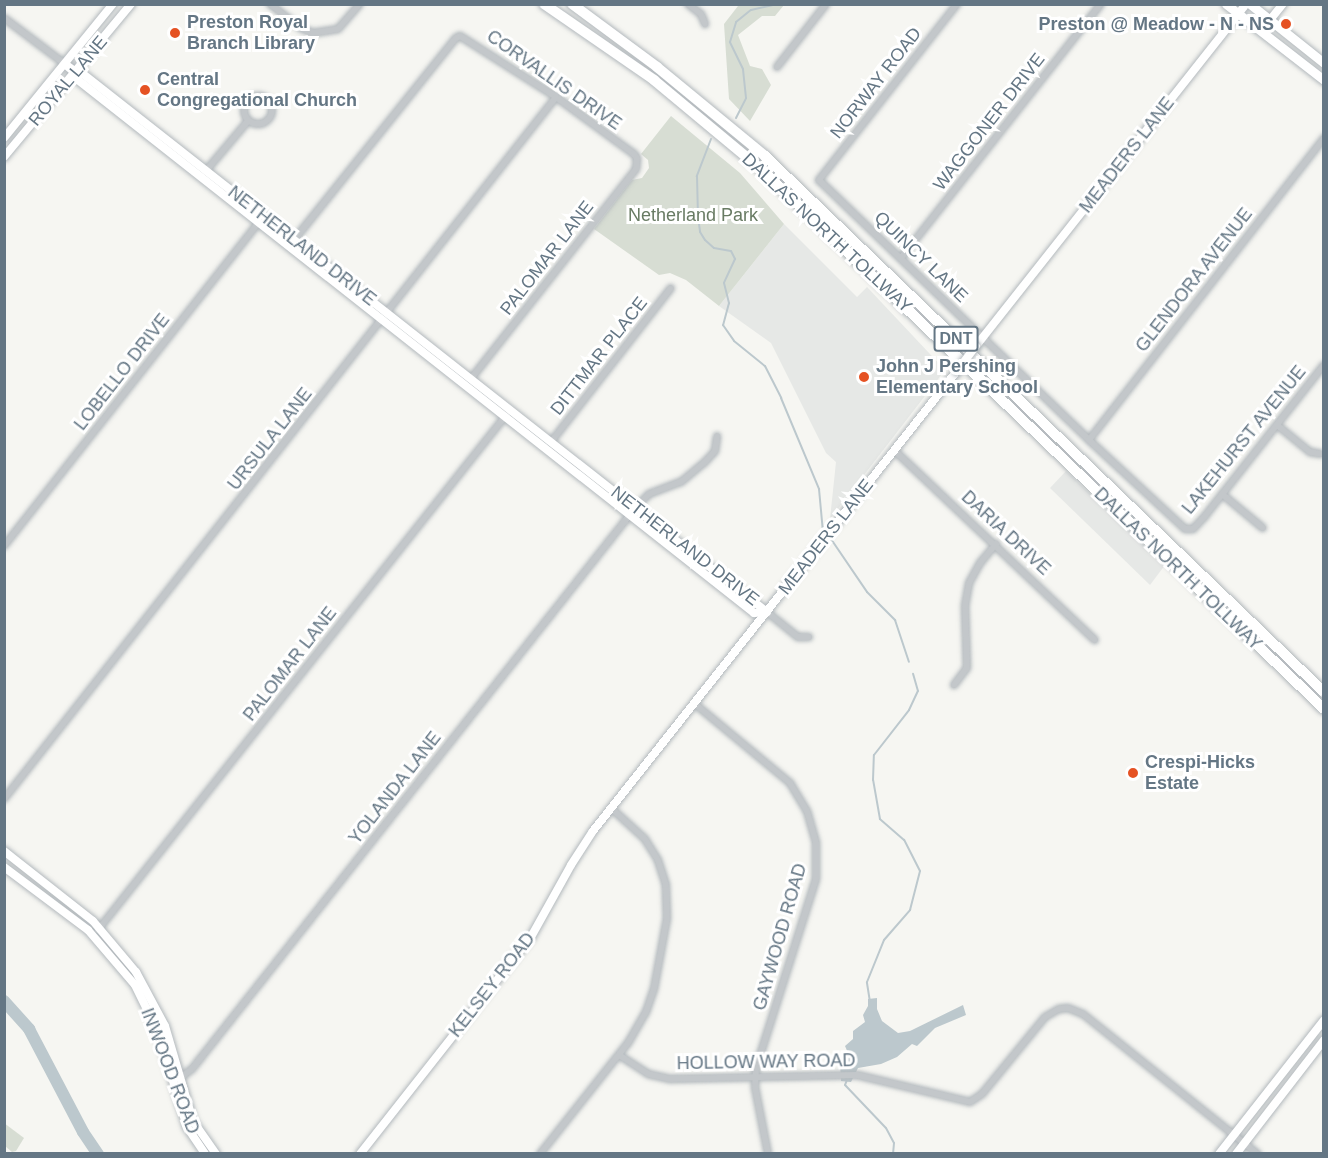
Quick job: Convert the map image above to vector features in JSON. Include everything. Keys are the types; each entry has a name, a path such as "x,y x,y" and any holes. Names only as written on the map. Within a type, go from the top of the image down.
{"highway":[{"name":"DALLAS NORTH TOLLWAY","path":"544,4 654,80 762,170 1323,709"},
{"name":"DALLAS NORTH TOLLWAY","path":"572,4 694,96 774,164 1323,692"}],"main road":[{"path":"1226,4 1323,80"},
{"path":"1248,4 1323,63"}],"street":[{"name":"ROYAL LANE","path":"4,157 131,4"},
{"path":"270,4 301,28 313,33 338,29 360,4"},
{"path":"688,4 701,14 705,24"},
{"path":"777,67 826,4"},
{"name":"NORWAY ROAD","path":"819,180 957,4"},
{"name":"WAGGONER DRIVE","path":"901,258 1101,4"},
{"name":"MEADERS LANE","path":"611,808 1248,4"},
{"path":"1261,31 1283,4"},
{"name":"ROYAL LANE","path":"4,138 113,5"},
{"path":"113,5 123,15"},
{"name":"NETHERLAND DRIVE","path":"4,18 76,72 78,80 170,147 447,365 753,613 767,612"},
{"name":"CORVALLIS DRIVE","path":"294,240 456,38 464,37 556,96 634,154"},
{"path":"253,96 264,97 270,103 270,118 262,124 248,121 243,111 245,102 253,96"},
{"name":"URSULA LANE","path":"4,799 385,317 556,96"},
{"path":"204,174 248,121"},
{"name":"GLENDORA AVENUE","path":"1089,440 1323,138"},
{"name":"PALOMAR LANE","path":"471,379 636,170 638,158 634,154"},
{"name":"QUINCY LANE","path":"819,180 1089,440 1185,529"},
{"name":"NETHERLAND DRIVE","path":"261,219 294,240 323,268"},
{"name":"LOBELLO DRIVE","path":"4,546 261,219"},
{"name":"DITTMAR PLACE","path":"551,442 671,288"},
{"name":"NETHERLAND DRIVE","path":"447,365 471,379 507,414 551,442 767,612"},
{"name":"LAKEHURST AVENUE","path":"1185,529 1193,528 1222,494 1323,365"},
{"name":"PALOMAR LANE","path":"94,936 507,414"},
{"path":"1277,424 1310,452 1320,454"},
{"name":"YOLANDA LANE","path":"177,1080 192,1069 636,507 649,494 681,482 704,463 715,451 717,436"},
{"name":"DARIA DRIVE","path":"895,451 1095,640"},
{"path":"1222,494 1263,528"},
{"path":"954,685 967,668 965,606 969,583 980,563 996,544"},
{"path":"767,612 798,637 809,637"},
{"name":"GAYWOOD ROAD","path":"695,704 790,783 807,811 816,842 816,879 754,1078 768,1154"},
{"path":"540,1154 638,1027 650,1000 665,937 668,901 663,873 652,848 639,831 611,808"},
{"name":"KELSEY ROAD","path":"360,1154 531,937 576,855 611,808"},
{"name":"INWOOD ROAD","path":"4,851 100,927 126,957 148,1000"},
{"name":"INWOOD ROAD","path":"4,867 94,936 120,964 148,1000 165,1026 187,1126 205,1154"},
{"name":"HOLLOW WAY ROAD","path":"618,1055 638,1069 661,1078 857,1075 970,1101 982,1094 1045,1017 1059,1009 1068,1008 1083,1014 1258,1154"},
{"path":"1219,1154 1323,1020"},
{"path":"1236,1154 1323,1040"},
{"name":"INWOOD ROAD","path":"177,1080 193,1121 216,1154"}],"shaded area":[{"name":"John J Pershing Elementary School","path":"784,224 857,297 867,287 945,370 830,519 836,462 826,453 771,343 719,306"},
{"path":"1066,471 1165,565 1150,585 1050,488"},
{"path":"877,998 877,1009 882,1021 898,1033 910,1031 963,1005 966,1015 935,1028 917,1046 912,1044 897,1057 881,1064 858,1068 851,1082 841,1081 840,1063 848,1053 845,1046 853,1039 853,1031 865,1022 863,1015 868,1006 868,999"}],"green space":[{"path":"745,4 784,5 775,16 762,16 738,35 750,66 762,69 771,85 750,121 729,99 724,24 738,6"},
{"name":"Netherland Park","path":"671,116 740,173 784,224 719,306 686,280 670,273 659,275 594,229 632,180 642,178 649,168 648,160 641,154"},
{"path":"4,1123 24,1138 16,1151 12,1152 5,1146"}],"waterway":[{"path":"736,118 746,98 743,69 730,42 736,22 751,10 776,4"},
{"path":"711,139 697,176 698,217 700,232 705,240 714,248 731,251 735,259 724,283 729,303 723,325 734,341 765,366 781,398 819,489 823,532"},
{"path":"831,539 867,592 895,620 909,662"},
{"path":"870,1002 867,982 884,940 910,910 920,871 904,840 880,819 873,780 874,755 909,710 918,691 913,674"},
{"path":"4,1001 29,1029 83,1132 98,1154"},
{"path":"847,1080 845,1085 886,1128 894,1143 893,1154"}],"place":[{"name":"Preston @ Meadow - N - NS","path":"1286,24"},
{"name":"Preston Royal Branch Library","path":"175,33"},
{"name":"Central Congregational Church","path":"145,90"},
{"name":"John J Pershing Elementary School","path":"864,377"},
{"name":"Crespi-Hicks Estate","path":"1133,773"}]}
